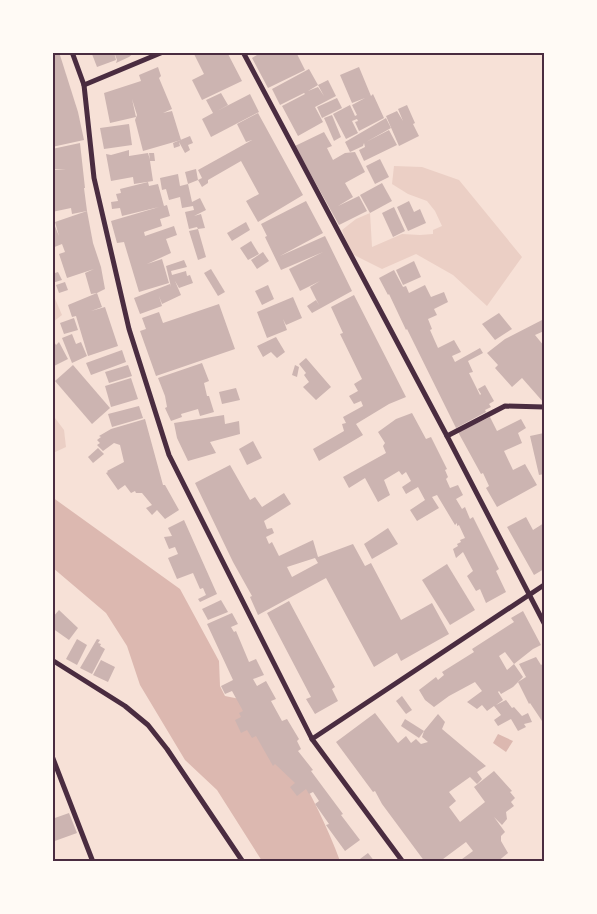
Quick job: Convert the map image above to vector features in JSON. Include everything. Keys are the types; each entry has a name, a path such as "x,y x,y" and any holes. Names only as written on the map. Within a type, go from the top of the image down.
{"street":[{"path":"72,52 84,85 94,178 128,329 169,455 312,738 403,862"},
{"path":"84,85 163,52"},
{"path":"243,52 544,623"},
{"path":"447,436 505,406 544,407"},
{"path":"312,738 544,585"},
{"path":"52,660 125,706 148,725 167,749 243,862"},
{"path":"52,756 93,862"}],"shaded area":[{"path":"394,166 422,167 459,180 522,257 487,306 453,275 416,254 382,269 350,253 342,230 356,219 370,213 372,247 402,234 433,234 433,230 442,226 435,211 427,201 408,194 392,184"},
{"path":"52,284 53,294 62,315 53,322"},
{"path":"52,414 64,430 66,447 53,453"},
{"path":"52,497 180,589 219,661 220,686 225,696 260,703 313,800 340,861 262,861 217,790 185,760 140,685 127,646 106,613 53,568"},
{"path":"498,734 513,741 506,752 493,743"}],"building":[{"path":"52,52 59,52 78,112 84,140 52,147"},
{"path":"114,52 116,60 97,67 92,54"},
{"path":"114,52 135,52 116,63 117,60"},
{"path":"197,52 227,52 242,81 202,100 192,80 204,74 194,54"},
{"path":"262,52 296,52 305,70 268,88 252,58"},
{"path":"158,67 161,76 159,78 172,109 163,113 172,111 181,140 143,151 135,120 137,115 132,99 136,117 110,123 104,93 141,81 139,75"},
{"path":"359,67 371,96 373,94 384,118 359,131 355,122 358,121 357,119 352,121 358,133 346,139 333,114 350,105 355,116 357,115 352,105 365,98 352,103 340,75"},
{"path":"309,69 318,85 328,80 336,96 315,107 323,122 298,136 282,106 305,94 280,105 272,89","holes":["318,85 324,96 318,87 308,91"]},
{"path":"221,93 228,105 217,111 250,94 259,112 211,137 202,119 213,113 206,100"},
{"path":"337,98 342,108 322,118 317,107"},
{"path":"407,105 419,136 399,146 386,116 397,111 403,121 398,109"},
{"path":"258,113 303,195 258,222 246,201 259,194 241,161 208,180 208,183 202,187 198,180 202,178 198,170 252,140 246,142 237,124"},
{"path":"332,115 341,137 334,141 324,118"},
{"path":"386,118 391,128 366,142 389,130 397,145 364,161 359,150 365,147 364,143 363,146 350,152 345,142"},
{"path":"129,124 132,145 104,149 100,128"},
{"path":"324,132 332,146 327,148 333,160 345,153 355,152 365,172 345,183 353,197 338,206 359,196 367,211 339,225 295,146"},
{"path":"190,136 193,143 188,145 190,150 185,153 179,142 180,146 174,148 173,143"},
{"path":"80,143 87,211 72,214 71,208 52,212 52,170 66,169 52,169 52,149"},
{"path":"129,150 129,156 148,153 150,160 149,153 154,153 155,161 150,161 153,181 134,184 133,177 111,181 106,154 111,155"},
{"path":"380,159 389,177 375,184 366,166"},
{"path":"196,169 198,180 188,184 185,172"},
{"path":"178,174 180,186 188,184 192,202 200,198 206,210 194,216 201,214 205,228 189,229 185,212 194,210 193,206 182,208 180,197 169,200 166,189 162,190 160,178"},
{"path":"148,182 149,186 158,184 164,206 167,205 170,216 160,219 162,226 144,232 145,236 174,226 177,235 166,239 171,253 147,264 162,259 169,283 139,292 124,242 117,243 111,221 159,207 122,216 120,208 112,209 111,202 118,201 116,194 121,193 120,189"},
{"path":"382,183 392,201 370,213 360,195"},
{"path":"306,201 323,233 280,256 325,236 352,291 312,313 307,306 316,300 319,305 310,287 320,281 300,291 289,269 323,252 281,270 265,237 267,236 261,224"},
{"path":"409,201 414,212 420,209 426,223 408,231 397,207"},
{"path":"394,207 405,231 393,237 382,213"},
{"path":"87,211 105,289 91,294 85,273 94,269 67,278 59,254 65,252 62,244 52,248 52,219 59,236 55,222"},
{"path":"246,222 250,230 232,241 227,233"},
{"path":"198,229 206,257 198,260 189,231"},
{"path":"251,241 259,254 248,260 240,248"},
{"path":"263,252 269,261 257,269 251,260"},
{"path":"184,260 187,267 171,271 172,275 186,271 187,276 190,275 193,283 179,288 175,281 181,295 162,304 159,296 162,306 140,314 134,298 170,284 171,287 166,266"},
{"path":"414,261 421,277 403,285 396,270"},
{"path":"211,269 225,292 218,296 204,273"},
{"path":"394,270 403,287 406,286 409,293 425,285 431,297 444,292 448,302 434,309 437,315 428,319 432,329 430,330 438,348 454,340 461,352 452,356 455,362 480,348 483,353 468,361 473,372 469,373 480,395 478,389 485,385 494,401 489,404 491,407 485,410 486,412 456,428 407,329 379,278"},
{"path":"58,272 62,280 52,283 52,274"},
{"path":"65,282 68,290 59,293 56,285"},
{"path":"268,285 274,299 262,305 255,291"},
{"path":"97,293 102,307 91,311 105,307 118,346 88,356 76,316 72,317 68,305"},
{"path":"354,295 406,397 389,404 356,424 363,435 319,461 313,449 344,431 342,424 346,423 343,417 363,406 361,401 354,404 349,396 358,391 354,384 362,379 340,334 343,333 331,307"},
{"path":"293,297 302,318 286,325 283,319 287,330 267,338 257,312"},
{"path":"219,304 235,349 156,376 140,331 146,329 142,318 159,312 163,323"},
{"path":"499,313 512,329 495,340 482,324"},
{"path":"74,318 78,330 64,334 60,323"},
{"path":"544,319 544,331 535,335 544,346 544,403 522,378 512,387 495,368 498,365 487,353 505,339"},
{"path":"72,334 76,344 81,342 87,356 72,363 62,338"},
{"path":"276,337 285,352 277,358 271,352 263,357 257,346"},
{"path":"52,338 56,345 59,342 68,359 52,367"},
{"path":"122,350 126,362 91,375 86,363"},
{"path":"306,358 331,387 316,400 303,387 309,382 304,375 306,373 299,364"},
{"path":"202,363 209,381 204,383 207,396 209,396 214,412 200,416 198,409 181,414 182,417 171,421 165,408 167,407 165,396 158,378"},
{"path":"73,365 110,408 92,424 55,381"},
{"path":"128,365 132,376 109,383 105,372"},
{"path":"295,365 299,367 297,377 292,375"},
{"path":"131,378 138,399 111,407 105,386"},
{"path":"236,388 240,400 222,404 219,392"},
{"path":"139,406 143,418 112,427 108,414"},
{"path":"412,413 426,439 431,437 447,469 445,470 448,477 446,479 450,488 458,485 463,495 456,499 462,509 465,507 470,519 473,517 499,569 496,571 506,592 486,603 480,589 476,591 467,576 473,571 463,552 456,558 453,549 458,546 457,544 461,542 460,540 465,538 459,525 457,526 457,523 455,525 437,495 432,497 439,508 417,521 410,510 425,500 418,487 406,494 402,487 411,481 406,472 402,475 399,471 384,480 390,495 378,502 365,478 349,488 343,477 386,453 383,446 385,443 378,432 396,419"},
{"path":"224,415 225,424 239,421 240,434 210,442 216,453 188,461 177,438 174,423"},
{"path":"490,417 497,431 521,419 526,428 518,433 522,443 504,451 513,470 525,464 537,485 497,507 486,488 489,486 483,473 481,474 458,432"},
{"path":"145,419 163,485 165,485 179,510 165,519 157,510 152,515 146,508 152,505 142,493 136,493 135,491 131,493 125,485 118,490 106,473 124,462 120,445 114,443 103,451 97,445 100,443 97,440 101,437 99,436 111,429"},
{"path":"544,433 544,474 539,475 530,436"},
{"path":"253,441 262,458 247,465 239,449"},
{"path":"98,448 104,454 93,463 88,457"},
{"path":"230,465 250,500 255,497 262,507 284,493 291,504 264,521 267,529 272,528 274,533 266,537 269,544 272,542 279,556 313,540 318,557 353,544 365,566 371,563 401,620 432,603 449,634 401,661 397,653 374,667 326,578 258,615 250,597 252,596 233,562 195,483","holes":["315,558 318,563 292,577 287,567"]},
{"path":"526,517 533,530 544,523 544,569 534,575 507,527"},
{"path":"184,520 217,594 200,602 198,599 206,595 203,588 200,589 193,573 177,579 168,558 178,554 175,547 169,549 164,537 172,536 168,528"},
{"path":"388,528 398,544 372,559 364,544"},
{"path":"447,564 475,610 450,625 422,580"},
{"path":"221,600 228,612 208,620 202,609"},
{"path":"289,601 335,687 332,689 338,701 315,714 306,699 311,697 267,613"},
{"path":"59,610 78,628 69,640 52,628 52,618"},
{"path":"523,611 541,645 514,664 523,677 513,687 501,694 498,692 503,700 496,705 506,700 522,716 528,713 532,722 524,724 526,727 518,731 511,719 498,726 494,720 501,715 494,706 487,711 482,705 477,709 467,702 482,691 475,682 449,696 434,707 425,700 419,690 436,677 438,680 444,675 442,672 474,652 472,649 514,622 511,618","holes":["505,652 514,664 507,670 499,656"]},
{"path":"232,613 238,624 231,627 234,632 236,631 249,662 256,659 264,675 253,679 257,686 266,681 276,699 271,701 282,721 287,719 299,739 297,741 301,749 298,751 360,840 345,851 326,825 329,824 315,804 319,801 313,792 309,794 306,789 297,796 290,787 295,783 275,764 273,766 256,736 252,738 247,730 241,733 235,720 241,717 239,713 243,711 232,691 225,694 221,686 233,680 207,624"},
{"path":"77,639 87,645 77,665 66,659"},
{"path":"97,639 100,640 98,643 101,644 100,646 105,649 92,674 80,668"},
{"path":"536,657 541,665 544,663 544,724 529,704 518,682 526,677 519,664"},
{"path":"101,660 115,667 108,682 93,675"},
{"path":"402,696 412,710 406,714 396,701"},
{"path":"375,713 398,743 406,736 411,743 416,739 421,744 428,742 422,737 424,731 438,714 445,722 442,729 486,766 477,772 482,779 477,784 470,777 449,792 456,801 449,807 460,822 485,802 474,787 494,771 512,791 510,792 515,798 511,802 514,806 506,812 507,819 502,825 494,817 505,832 501,836 501,841 508,853 497,862 458,862 473,851 466,842 439,862 425,862 382,804 375,791 373,792 336,742"},
{"path":"405,719 424,731 419,738 401,726"},
{"path":"69,813 77,833 52,842 52,819"},
{"path":"368,853 375,862 356,862"}]}
